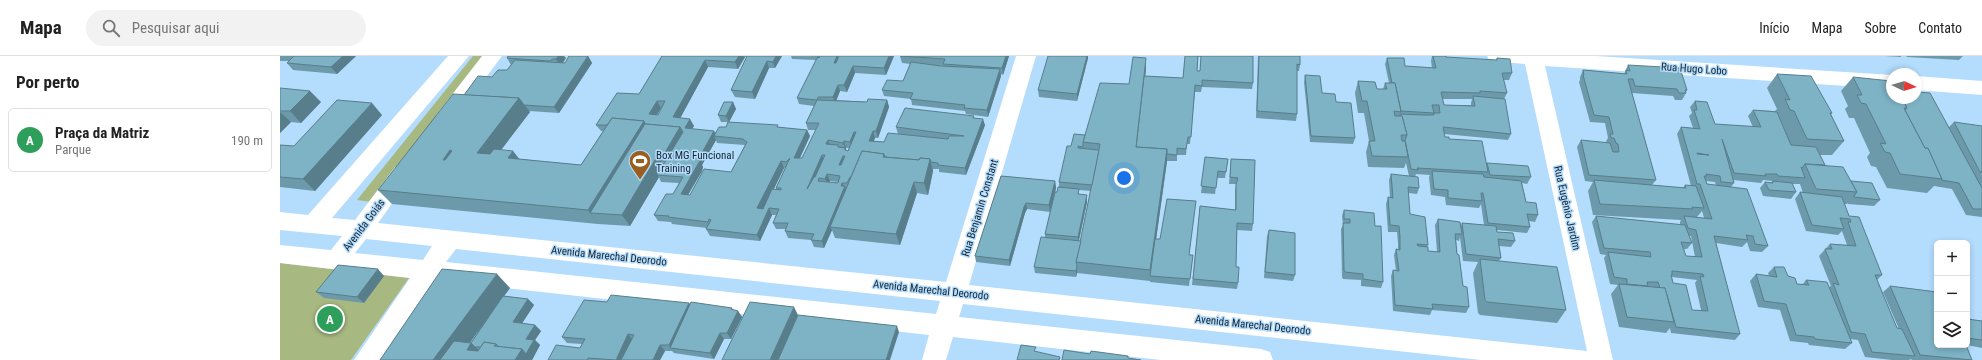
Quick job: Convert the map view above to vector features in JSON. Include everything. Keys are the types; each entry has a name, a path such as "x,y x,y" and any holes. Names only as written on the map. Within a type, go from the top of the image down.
{"street":[{"path":"313,225 460,56"},
{"path":"430,137 492,56"},
{"name":"Rua Benjamin Constant","path":"934,360 1026,56"},
{"name":"Rua Hugo Lobo","path":"1497,56 1533,57 1886,82"},
{"name":"Rua Eugênio Jardim","path":"1533,57 1602,360"},
{"path":"1922,83 1982,88"},
{"name":"Avenida Goiás","path":"337,260 416,156"},
{"name":"Avenida Marechal Deorodo","path":"280,221 1582,360"},
{"path":"366,360 450,239"},
{"path":"280,254 1261,360"}],"green space":[{"path":"473,56 485,56 371,202 357,200"},
{"path":"280,263 409,278 351,360 280,360"}],"building":[{"path":"294,56 343,56 331,67 287,63"},
{"path":"508,56 558,56 556,59 552,59 550,61 507,58"},
{"path":"569,56 588,56 554,107 524,105 519,98 464,95 478,76 492,77 498,70 507,70 515,60 565,63"},
{"path":"662,56 739,56 735,62 705,60 673,117 690,119 685,128 714,131 698,160 700,161 681,194 690,195 704,169 731,172 747,142 743,139 714,136 719,127 726,127 728,122 778,125 777,127 807,130 794,158 802,158 819,123 806,123 817,100 867,102 868,99 887,100 876,131 873,131 869,141 884,142 888,133 948,139 949,136 964,136 896,127 905,108 974,116 973,118 983,119 965,168 938,165 938,163 931,162 930,159 920,158 919,160 885,157 884,154 862,151 851,177 847,183 842,183 841,186 845,186 822,241 811,240 814,234 785,231 788,223 773,223 779,209 769,208 757,235 706,229 711,220 709,219 708,222 654,215 666,194 673,194 683,177 657,175 683,132 680,127 645,124 644,121 612,118 607,125 596,125 617,93 639,94","holes":["657,101 665,101 658,115 649,114","854,132 856,132 848,151 845,150 845,148 838,147 838,145 826,144 828,140 843,143 844,141 850,142","822,155 825,155 815,177 807,189","843,156 845,156 841,165 839,165","790,158 776,188 781,188 781,190 772,189 763,209 757,208 781,161 786,162","827,174 840,176 838,183 818,181 819,178 825,179"]},
{"path":"747,56 776,56 773,62 767,61 752,92 731,90"},
{"path":"837,56 834,63 836,63 839,56 889,56 884,68 853,66 844,85 838,85 833,97 818,97 817,100 797,98 817,58 820,57 817,57"},
{"path":"900,56 1006,56 1002,68 943,64 945,59"},
{"path":"1048,56 1087,56 1077,94 1038,90"},
{"path":"1185,56 1198,56 1197,71 1200,71 1201,56 1253,56 1253,83 1202,80 1202,86 1195,85 1191,137 1188,137 1186,149 1177,148 1177,155 1167,154 1167,149 1136,147 1144,76 1183,78"},
{"path":"1259,56 1300,56 1300,65 1297,64 1297,114 1257,111"},
{"path":"1433,56 1497,60 1497,58 1510,59 1512,73 1502,73 1507,93 1480,91 1480,93 1441,92 1444,105 1475,106 1473,96 1505,99 1511,134 1443,127 1445,137 1449,137 1449,139 1482,141 1488,172 1417,168 1418,170 1411,169 1405,140 1407,135 1402,116 1400,116 1400,114 1434,115 1434,113 1401,111 1395,83 1392,83 1387,58 1404,58 1405,66 1436,68","holes":["1432,105 1439,105 1440,113 1434,113"]},
{"path":"1133,57 1146,58 1136,147 1167,149 1150,270 1076,262 1100,144 1083,142 1100,83 1129,84"},
{"path":"911,62 941,66 1000,69 987,110 964,108 965,105 910,99 913,93 882,90 887,80 903,81"},
{"path":"1628,65 1680,68 1687,90 1685,90 1686,93 1679,93 1677,89 1635,86 1633,79 1628,79 1656,180 1589,175 1581,140 1610,143 1613,152 1619,152 1618,144 1614,138 1611,138 1610,134 1613,134 1609,117 1594,115 1583,70 1627,74 1626,70 1630,71"},
{"path":"1777,74 1811,76 1832,113 1830,113 1844,141 1807,139 1794,111 1790,110 1785,99 1790,100"},
{"path":"1305,75 1320,76 1322,93 1335,94 1336,102 1351,103 1355,138 1311,136"},
{"path":"1853,77 1886,80 1886,104 1905,104 1907,108 1904,108 1925,148 1928,148 1942,179 1900,174 1890,153 1885,152 1880,143 1886,144 1866,104 1861,103 1857,95 1862,95"},
{"path":"1358,81 1375,82 1377,89 1387,89 1385,83 1395,83 1401,112 1394,111 1395,116 1402,116 1407,135 1401,135 1402,141 1405,141 1408,157 1372,156 1369,141 1375,141 1367,101 1362,101"},
{"path":"280,88 310,91 290,111 280,111"},
{"path":"1922,92 1930,93 1982,188 1982,209 1973,209 1959,183 1941,180 1942,179 1928,148 1925,148 1905,110 1907,108 1905,104 1922,104"},
{"path":"453,94 519,98 477,153 490,154 494,149 513,151 508,158 581,165 612,118 644,121 588,210 378,190","holes":["450,150 452,151 445,160 443,160"]},
{"path":"337,100 372,103 303,179 280,177 280,145 294,146"},
{"path":"1695,101 1707,102 1715,124 1761,127 1753,110 1777,112 1791,145 1816,147 1825,165 1805,164 1802,168 1801,167 1805,178 1778,176 1777,174 1765,174 1766,176 1734,173 1722,139 1734,183 1721,182 1720,176 1706,174 1707,176 1704,176 1707,184 1747,189 1768,246 1755,244 1753,236 1746,235 1748,240 1714,236 1740,334 1676,327 1665,288 1660,288 1658,282 1647,282 1648,286 1627,284 1627,279 1614,277 1608,252 1651,257 1650,252 1604,248 1596,216 1685,225 1692,243 1681,242 1686,256 1702,257 1696,230 1688,228 1684,216 1712,219 1700,184 1697,184 1681,127 1700,129 1694,110 1697,110","holes":["1672,271 1703,274 1704,277 1700,276 1708,311 1692,310 1686,285 1673,283 1671,275"]},
{"path":"724,102 733,102 726,116 718,115"},
{"path":"1954,122 1982,126 1982,172 1980,172"},
{"path":"645,124 680,127 663,156 658,155 622,215 590,213"},
{"path":"1074,134 1085,135 1083,147 1078,146 1078,148 1099,150 1092,185 1059,182 1067,146 1071,146"},
{"path":"862,151 884,154 883,157 919,160 920,158 930,159 924,183 914,182 896,234 830,227"},
{"path":"1205,157 1228,159 1226,172 1218,171 1216,188 1201,186"},
{"path":"1231,159 1255,160 1253,224 1237,223 1236,267 1239,267 1238,283 1193,279 1200,206 1236,210 1236,184 1238,178 1230,177"},
{"path":"1487,163 1528,166 1531,177 1490,175"},
{"path":"1805,164 1843,167 1857,192 1816,189"},
{"path":"1432,171 1483,174 1484,177 1521,181 1526,202 1536,203 1538,215 1527,214 1530,227 1488,223 1483,193 1481,193 1482,201 1448,198 1448,190 1434,189"},
{"path":"1391,174 1418,177 1419,188 1408,187 1410,214 1425,217 1428,245 1417,244 1418,246 1428,247 1428,251 1440,252 1438,219 1460,222 1462,234 1455,234 1457,254 1459,255 1463,286 1467,287 1469,307 1432,304 1433,309 1395,305 1393,270 1399,271 1396,249 1400,250 1400,237 1399,226 1390,225 1388,197 1393,198"},
{"path":"1001,176 1055,181 1049,205 1026,203 1009,260 975,256"},
{"path":"1594,180 1686,188 1685,185 1696,186 1704,208 1692,207 1693,209 1600,204"},
{"path":"1773,181 1792,183 1796,192 1769,190 1765,182 1773,183"},
{"path":"1851,181 1872,183 1880,200 1854,197 1857,192"},
{"path":"1058,187 1079,189 1078,194 1087,195 1078,237 1045,234 1055,192 1057,192"},
{"path":"1800,192 1842,197 1849,216 1859,217 1882,275 1875,275 1897,328 1902,329 1915,356 1872,352 1865,334 1851,332 1833,283 1839,285 1825,249 1832,249 1830,244 1856,246 1848,222 1851,222 1850,219 1840,218 1844,229 1812,225"},
{"path":"1167,199 1196,201 1189,255 1193,255 1190,279 1150,276 1155,239 1160,239"},
{"path":"1344,210 1374,213 1375,226 1381,226 1383,282 1363,279 1363,274 1345,272 1343,223 1350,223 1350,219 1344,219"},
{"path":"1462,223 1496,226 1497,232 1513,233 1515,241 1498,239 1501,258 1466,254"},
{"path":"1269,230 1295,233 1295,275 1265,272"},
{"path":"1041,237 1081,241 1076,262 1076,271 1034,267"},
{"path":"1480,259 1557,267 1566,310 1487,302 1485,300"},
{"path":"338,265 378,269 357,297 316,292"},
{"path":"1774,267 1784,267 1788,276 1795,278 1797,284 1809,285 1806,280 1827,282 1852,343 1815,339 1814,337 1796,335 1786,304 1764,301 1756,274 1777,277"},
{"path":"442,269 497,274 433,360 380,360"},
{"path":"1619,284 1665,288 1674,322 1627,317"},
{"path":"1890,286 1934,292 1934,348 1967,348 1972,360 1920,355"},
{"path":"611,295 689,303 669,345 660,345 653,360 621,360 634,335 628,334 616,360 588,358 587,360 548,360 556,345 580,348 585,339 562,337 584,300 607,302"},
{"path":"503,296 528,299 513,322 535,325 526,339 534,340 526,354 522,349 499,347 496,344 484,342 481,347 475,347 471,343"},
{"path":"691,302 732,308 731,309 738,311 727,333 720,333 710,353 670,348"},
{"path":"750,302 794,307 770,360 722,360"},
{"path":"798,315 897,326 886,360 778,360"},
{"path":"1970,319 1982,321 1982,340 1970,338"},
{"path":"454,341 471,343 467,350 478,351 484,342 496,344 494,346 522,349 515,360 440,360"},
{"path":"1021,345 1036,347 1034,351 1060,357 1059,360 1017,360"},
{"path":"1064,350 1090,354 1091,351 1128,356 1128,358 1141,360 1062,360"}],"place":[{"name":"Box MG Funcional Training","path":"640,180"},
{"name":"Praça da Matriz","path":"330,319"}]}
